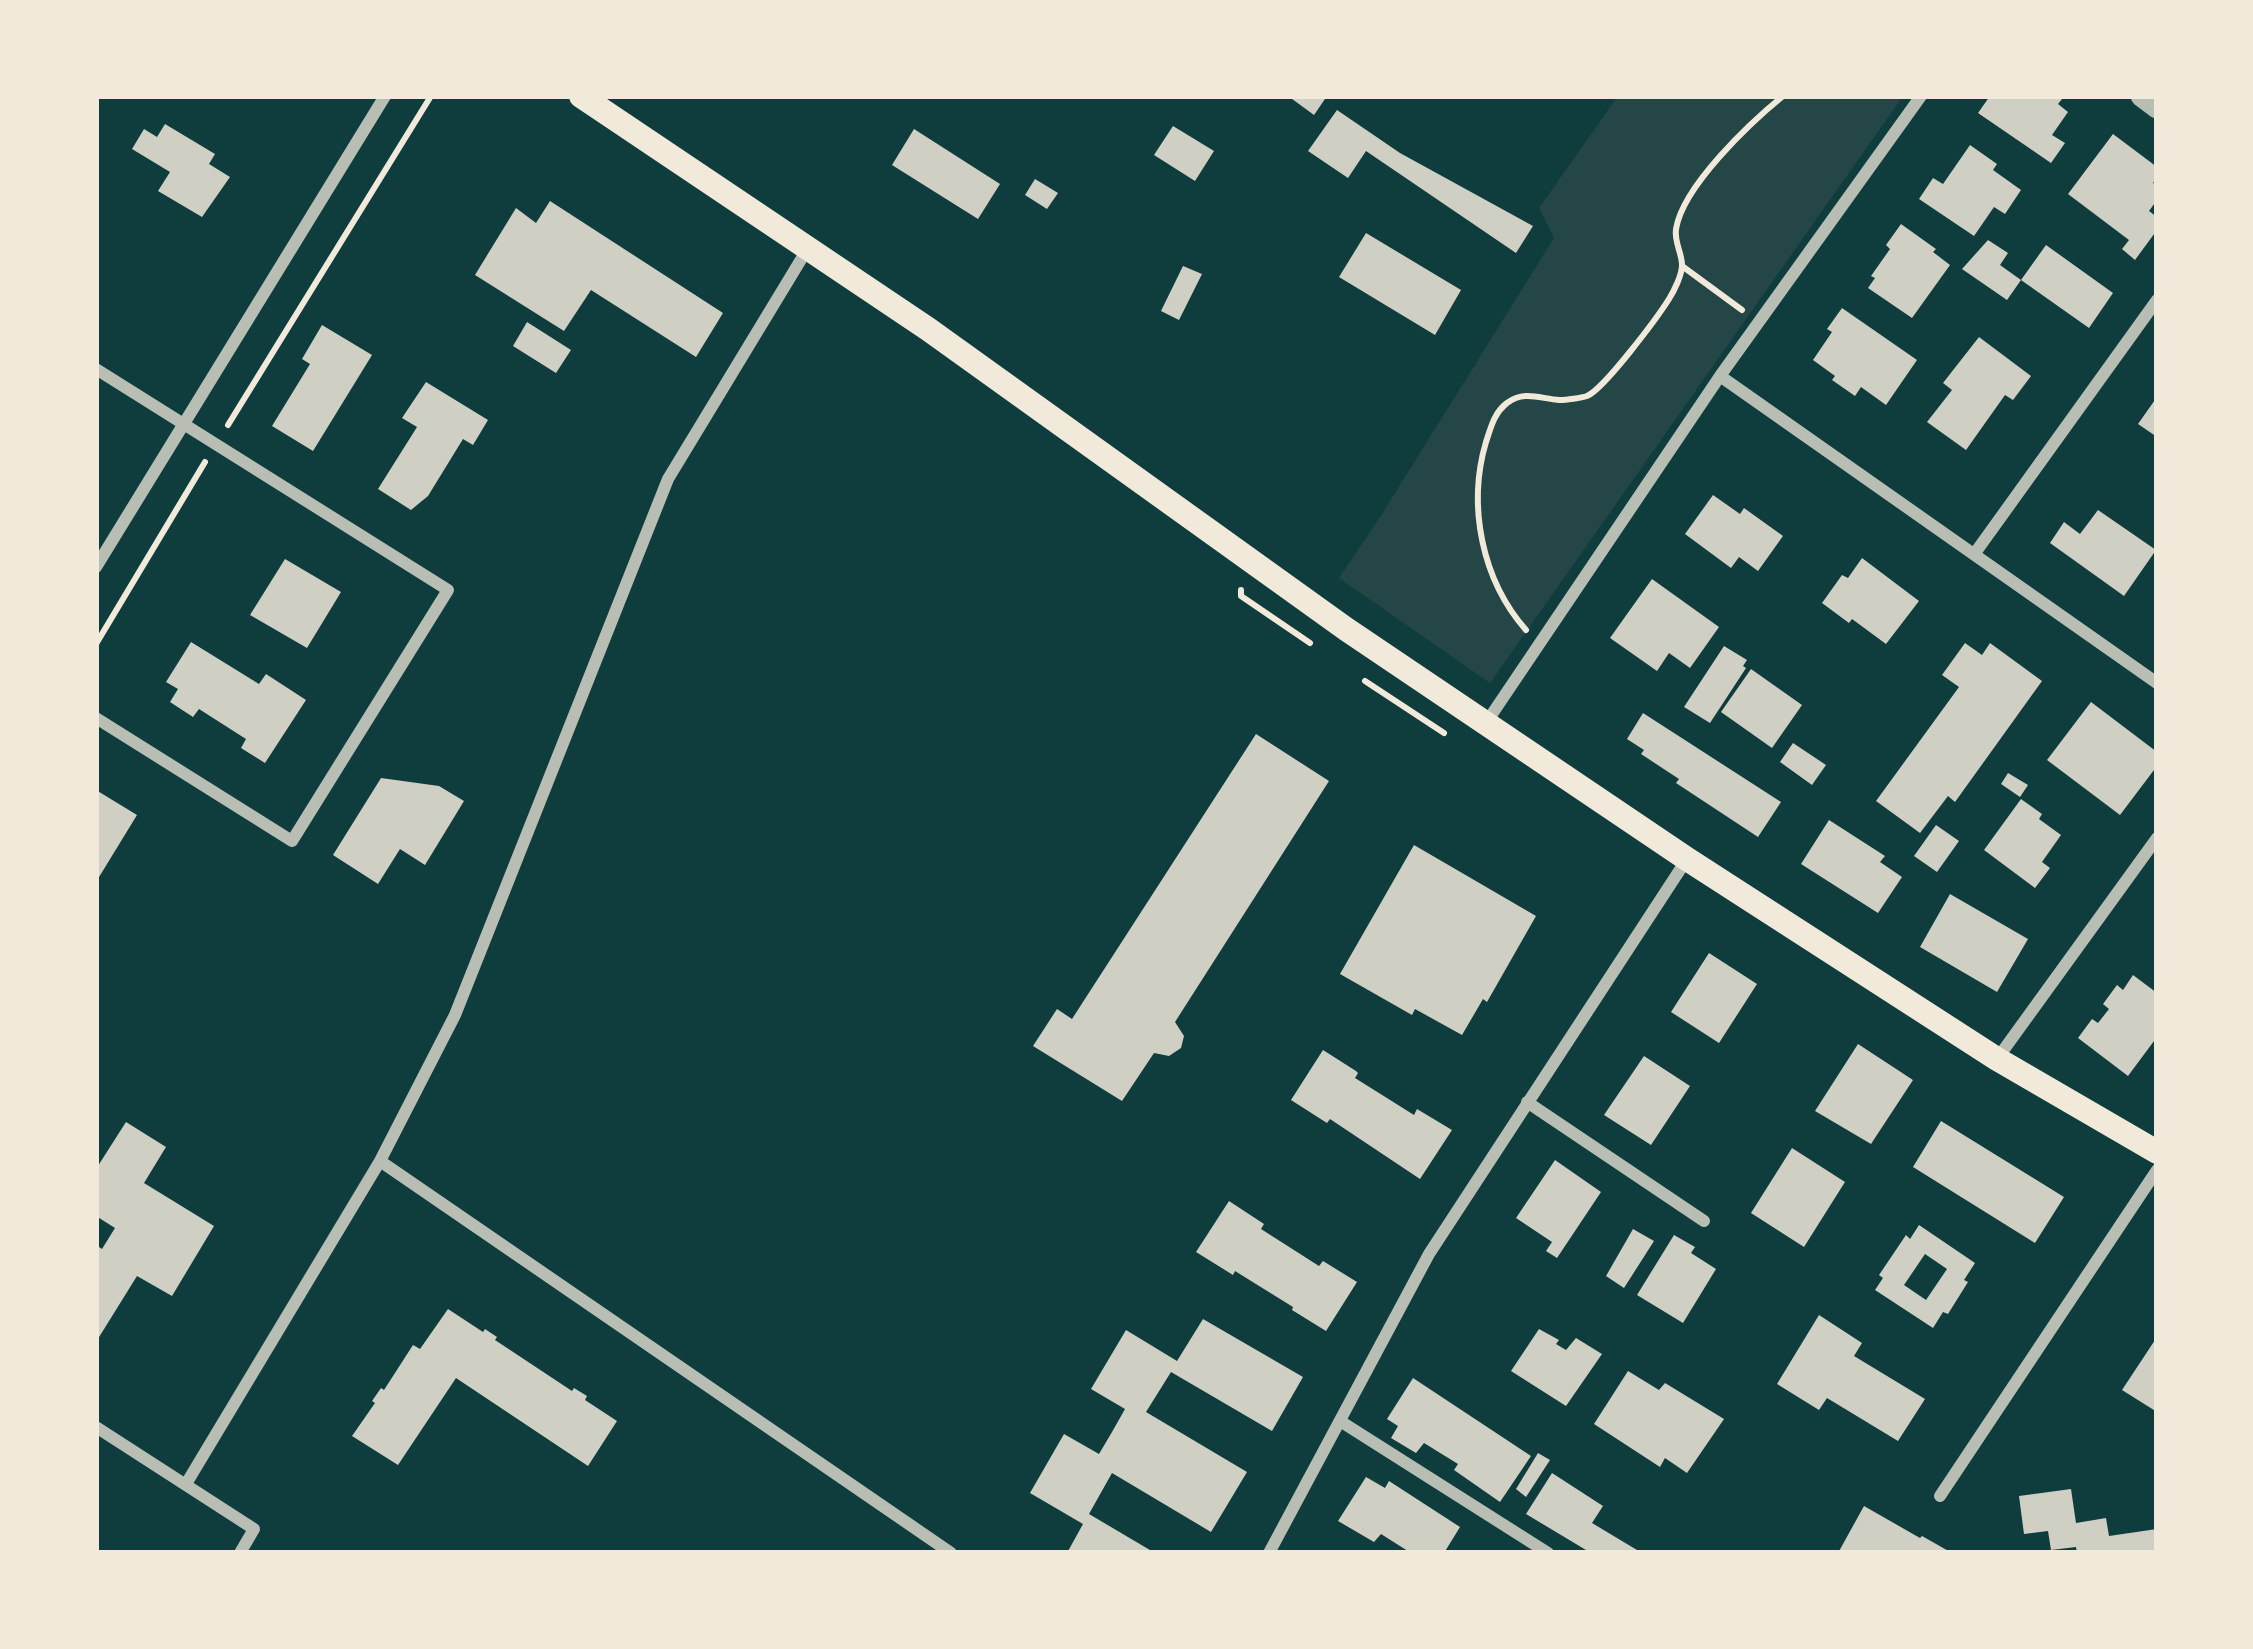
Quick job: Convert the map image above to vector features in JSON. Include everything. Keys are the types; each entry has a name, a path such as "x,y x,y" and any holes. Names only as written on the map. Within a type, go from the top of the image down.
{"main road":[{"path":"581,96 928,329 1315,608 1687,859 1997,1059 2157,1152"}],"street":[{"path":"96,568 385,96"},
{"path":"1486,723 1720,376 1922,96"},
{"path":"2141,96 2157,108"},
{"path":"186,1484 380,1161 455,1015 668,479 809,247"},
{"path":"1975,553 2157,300"},
{"path":"96,370 448,590 292,841 96,718"},
{"path":"1720,376 2157,683"},
{"path":"1997,1059 2157,838"},
{"path":"1269,1553 1430,1254 1687,859"},
{"path":"1527,1102 1704,1222"},
{"path":"380,1161 951,1553"},
{"path":"1940,1496 2157,1170"},
{"path":"1340,1421 1549,1553"},
{"path":"96,1426 254,1529 240,1553"}],"path":[{"path":"96,644 431,96"},
{"path":"1539,645 1504,599 1486,559 1478,522 1477,483 1495,416 1510,400 1536,394 1560,400 1589,396 1611,374 1671,295 1682,266 1676,232 1685,200 1757,117 1783,96"},
{"path":"1682,266 1760,322"}],"shaded area":[{"path":"1618,96 1903,96 1490,683 1339,578 1554,238 1539,208"}],"building":[{"path":"1288,96 1327,96 1314,115"},
{"path":"1990,96 2062,99 2058,104 2068,112 2052,135 2065,143 2051,163 1978,113"},
{"path":"1337,110 1400,153 1533,226 1516,253 1366,151 1348,178 1308,151"},
{"path":"165,124 215,154 209,164 230,177 202,217 158,191 170,172 132,149 144,129 157,137"},
{"path":"1173,126 1214,151 1195,181 1154,155"},
{"path":"914,129 1000,184 978,219 892,165"},
{"path":"2113,134 2157,167 2153,183 2157,200 2149,211 2157,217 2157,230 2135,260 2122,249 2129,240 2068,194"},
{"path":"1970,145 1997,164 1993,170 2021,190 2005,214 1994,207 1974,236 1919,199 1933,178 1943,184"},
{"path":"1035,179 1058,193 1047,209 1025,195"},
{"path":"550,201 723,313 696,357 591,290 564,331 475,275 516,208 536,223"},
{"path":"1901,224 1950,265 1912,318 1868,288 1890,249 1886,245"},
{"path":"1366,233 1461,290 1435,335 1339,277"},
{"path":"1988,240 2008,253 2000,265 2021,280 2007,300 1962,269"},
{"path":"2046,245 2113,293 2089,328 2021,280"},
{"path":"1183,266 1202,274 1179,320 1161,311"},
{"path":"1842,308 1917,360 1886,405 1861,387 1855,396 1813,360"},
{"path":"527,322 571,350 556,373 513,346"},
{"path":"322,325 372,355 313,451 272,426 310,364 302,359"},
{"path":"1979,337 2031,376 2013,400 2005,395 1966,450 1927,422 1952,390 1943,383"},
{"path":"426,382 488,420 473,445 463,439 428,496 411,510 378,489 417,427 402,418"},
{"path":"2157,397 2157,437 2138,424"},
{"path":"1713,495 1740,514 1744,508 1783,536 1758,571 1739,557 1731,568 1685,534"},
{"path":"2098,510 2156,550 2124,596 2050,543 2064,522 2080,534"},
{"path":"1862,558 1919,601 1886,644 1822,603 1842,575 1848,578"},
{"path":"285,559 341,592 307,648 250,615"},
{"path":"1652,579 1719,627 1690,668 1669,653 1657,671 1610,638"},
{"path":"191,642 259,684 266,674 306,700 265,763 241,748 246,739 199,709 193,717 170,702 178,689 166,682"},
{"path":"1965,643 1982,655 1990,643 2042,681 1955,802 1948,796 1920,833 1876,801 1959,687 1942,675"},
{"path":"1724,646 1747,660 1746,668 1710,723 1684,707"},
{"path":"1751,669 1802,705 1772,748 1721,712"},
{"path":"2091,702 2157,752 2157,766 2120,815 2047,760"},
{"path":"1643,713 1781,802 1758,837 1676,783 1679,779 1627,739"},
{"path":"1256,734 1329,781 1175,1022 1184,1036 1181,1048 1169,1056 1154,1053 1122,1101 1033,1046 1057,1009 1072,1019"},
{"path":"1793,743 1826,765 1812,785 1780,762"},
{"path":"2008,773 2028,785 2020,797 2001,784"},
{"path":"381,778 439,786 464,801 425,865 400,849 378,884 333,855"},
{"path":"96,790 137,815 96,882"},
{"path":"2021,799 2061,835 2042,862 2050,868 2035,888 1984,850"},
{"path":"1829,820 1885,856 1880,862 1902,877 1878,913 1801,864"},
{"path":"1936,825 1959,841 1937,872 1914,856"},
{"path":"1414,845 1536,916 1487,1002 1483,999 1462,1035 1415,1009 1412,1015 1340,974"},
{"path":"1950,894 2028,939 1997,992 1920,947"},
{"path":"1709,953 1757,984 1719,1043 1671,1012"},
{"path":"2133,975 2157,993 2157,1037 2128,1076 2078,1038 2092,1019 2098,1023 2109,1009 2103,1004 2117,985 2123,990"},
{"path":"1858,1044 1913,1080 1871,1144 1815,1111"},
{"path":"1323,1050 1356,1071 1355,1078 1414,1115 1417,1109 1452,1130 1420,1179 1330,1119 1327,1123 1291,1100"},
{"path":"1644,1056 1690,1086 1651,1145 1604,1115"},
{"path":"1941,1121 2064,1197 2035,1243 1913,1167"},
{"path":"126,1122 166,1147 144,1183 214,1226 172,1296 137,1276 96,1342 96,1245 102,1249 115,1228 96,1216 96,1169"},
{"path":"1792,1148 1845,1182 1804,1247 1751,1213"},
{"path":"1555,1160 1601,1192 1557,1258 1546,1251 1552,1242 1516,1218"},
{"path":"1229,1201 1264,1224 1261,1229 1319,1266 1323,1261 1357,1282 1326,1331 1235,1271 1233,1275 1196,1252"},
{"path":"1919,1225 1975,1263 1948,1314 1943,1312 1933,1328 1875,1290 1883,1278 1879,1275 1906,1235 1910,1239","holes":["1925,1254 1947,1269 1926,1300 1904,1285"]},
{"path":"1633,1229 1654,1241 1624,1288 1606,1276"},
{"path":"1674,1235 1695,1247 1691,1253 1716,1269 1683,1323 1637,1295"},
{"path":"448,1309 485,1329 572,1391 587,1396 585,1400 617,1421 588,1466 456,1378 398,1465 352,1436 413,1345 420,1349"},
{"path":"1819,1315 1862,1343 1854,1356 1925,1399 1898,1441 1827,1398 1819,1410 1777,1384"},
{"path":"1203,1319 1303,1377 1272,1431 1171,1372 1146,1412 1247,1472 1211,1532 1112,1473 1089,1514 1155,1553 1067,1553 1083,1524 1030,1493 1064,1434 1099,1454 1125,1409 1091,1389 1126,1330 1177,1361"},
{"path":"1539,1329 1566,1350 1576,1338 1602,1354 1566,1406 1511,1371"},
{"path":"2157,1337 2157,1412 2122,1390"},
{"path":"1628,1371 1659,1390 1665,1383 1724,1419 1687,1473 1665,1458 1660,1467 1594,1424"},
{"path":"1413,1378 1531,1456 1500,1502 1454,1470 1458,1464 1424,1443 1416,1453 1391,1438 1398,1426 1387,1419"},
{"path":"1538,1453 1550,1460 1526,1497 1516,1489"},
{"path":"1552,1473 1603,1506 1592,1523 1642,1553 1591,1553 1526,1514"},
{"path":"1366,1477 1385,1488 1389,1481 1460,1527 1444,1553 1411,1553 1381,1534 1374,1542 1338,1521"},
{"path":"2071,1489 2076,1523 2106,1518 2109,1536 2157,1529 2157,1553 2077,1553 2076,1547 2051,1550 2048,1531 2024,1534 2019,1496"},
{"path":"1864,1506 1920,1538 1952,1553 1838,1553"}]}
